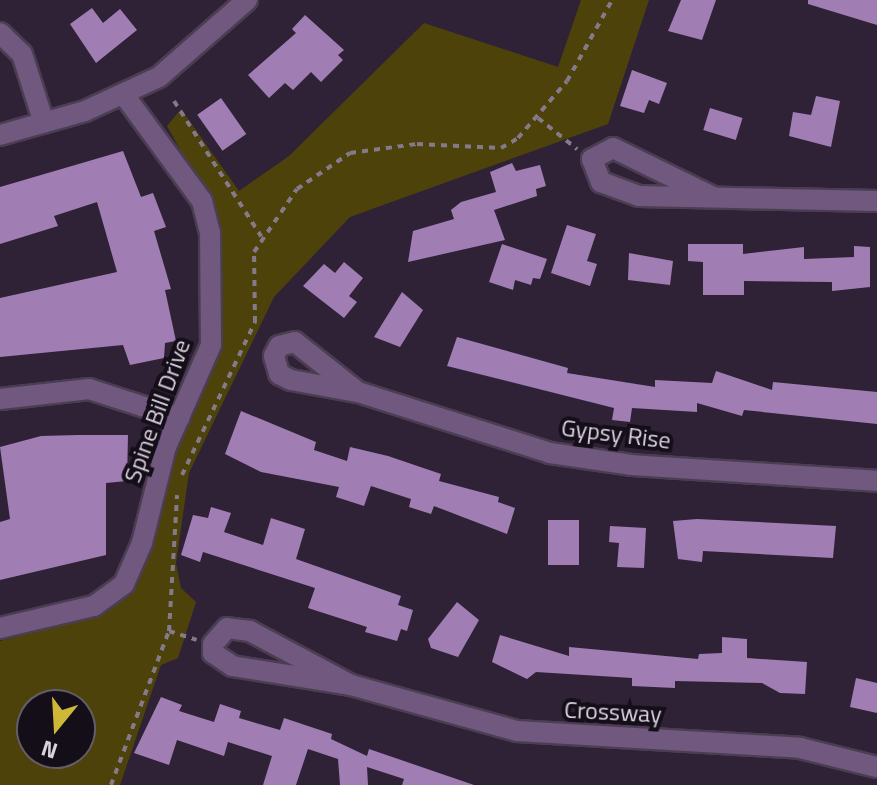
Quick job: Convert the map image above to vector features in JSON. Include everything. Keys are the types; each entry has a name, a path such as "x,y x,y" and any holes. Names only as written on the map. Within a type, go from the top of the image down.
{"street":[{"path":"0,135 124,95 190,52 247,0"},
{"path":"0,33 22,54 44,123"},
{"name":"Spine Bill Drive","path":"0,628 94,606 124,584 179,418 211,345 210,233 193,183 124,95"},
{"path":"711,196 613,148 592,159 601,182 618,191 711,196 877,201"},
{"path":"0,399 89,389 179,418"},
{"name":"Gypsy Rise","path":"358,392 589,460 877,481"},
{"name":"Crossway","path":"351,685 250,631 227,628 213,644 213,653 232,666 351,685 517,731 800,748 877,767"}],"path":[{"path":"111,785 169,631 179,482 255,322 251,264 261,236 297,189 329,161 417,144 501,148 538,118 584,55 612,0"},
{"path":"174,101 261,236"},
{"path":"538,118 592,159"},
{"path":"169,631 213,644"}],"shaded area":[{"path":"581,0 649,0 608,124 350,217 274,297 189,473 176,563 181,588 196,602 178,658 161,665 120,785 0,785 0,641 106,613 138,584 170,467 221,350 218,218 167,126 181,109 239,191 289,156 424,23 558,67"}],"building":[{"path":"681,0 716,0 702,40 668,31"},
{"path":"808,0 877,0 877,25 808,4"},
{"path":"92,8 103,23 120,9 137,30 96,63 70,24"},
{"path":"305,15 344,50 338,55 343,60 321,82 311,72 293,90 285,83 269,98 248,75 296,33 292,29"},
{"path":"632,70 667,83 659,104 649,100 644,113 620,106"},
{"path":"816,96 840,101 831,147 789,136 793,112 811,115"},
{"path":"221,98 246,134 222,151 197,115"},
{"path":"710,108 743,118 736,140 703,130"},
{"path":"123,151 141,197 153,193 166,227 154,231 171,289 165,290 176,341 165,343 164,358 130,365 123,345 0,357 0,298 117,272 97,202 54,216 58,226 0,244 0,187"},
{"path":"512,163 516,171 540,165 546,186 536,189 537,196 494,210 505,240 408,262 413,231 454,219 451,210 461,202 496,192 490,172"},
{"path":"567,225 596,234 587,261 597,264 590,286 551,273"},
{"path":"502,244 547,259 540,279 533,278 531,285 515,280 513,290 489,282"},
{"path":"688,244 743,244 743,254 804,247 804,259 854,257 854,246 870,247 870,287 832,291 832,282 744,281 744,295 703,295 703,262 688,261"},
{"path":"629,253 673,261 670,285 628,280"},
{"path":"344,262 363,278 349,296 357,302 344,318 303,286 324,264 335,273"},
{"path":"402,292 423,310 400,347 374,337"},
{"path":"457,337 568,368 567,373 655,387 655,380 712,383 716,371 772,390 773,382 877,392 877,424 744,410 742,416 697,403 697,412 632,408 630,422 612,420 614,408 447,366"},
{"path":"241,411 316,442 314,450 347,461 350,447 441,474 439,481 499,497 498,502 515,508 507,534 434,506 431,514 409,507 411,499 371,486 364,506 336,497 339,487 261,472 225,454"},
{"path":"128,435 127,481 106,483 106,555 0,580 0,522 10,519 0,447 41,436"},
{"path":"211,507 231,513 224,532 263,545 271,518 305,529 296,559 401,596 398,605 413,610 407,631 401,629 397,641 365,632 367,627 308,608 315,588 203,552 200,562 181,555 193,515 208,518"},
{"path":"697,519 836,526 833,558 703,551 702,562 678,559 673,521"},
{"path":"548,520 579,520 579,565 548,565"},
{"path":"610,526 646,528 644,568 617,567 619,543 609,542"},
{"path":"457,602 479,620 458,657 431,648 428,639"},
{"path":"500,635 569,656 569,647 698,659 699,654 722,653 722,637 747,639 747,658 807,662 805,694 780,693 762,683 675,681 675,688 632,686 632,678 536,672 527,679 492,662"},
{"path":"856,678 877,683 877,713 850,707"},
{"path":"161,697 182,705 179,711 214,722 220,704 241,711 239,718 280,730 284,718 332,734 331,739 367,756 369,749 474,785 402,785 404,779 367,767 368,785 340,785 338,759 308,749 296,785 263,785 272,756 228,742 224,756 177,740 169,765 134,753"}]}
